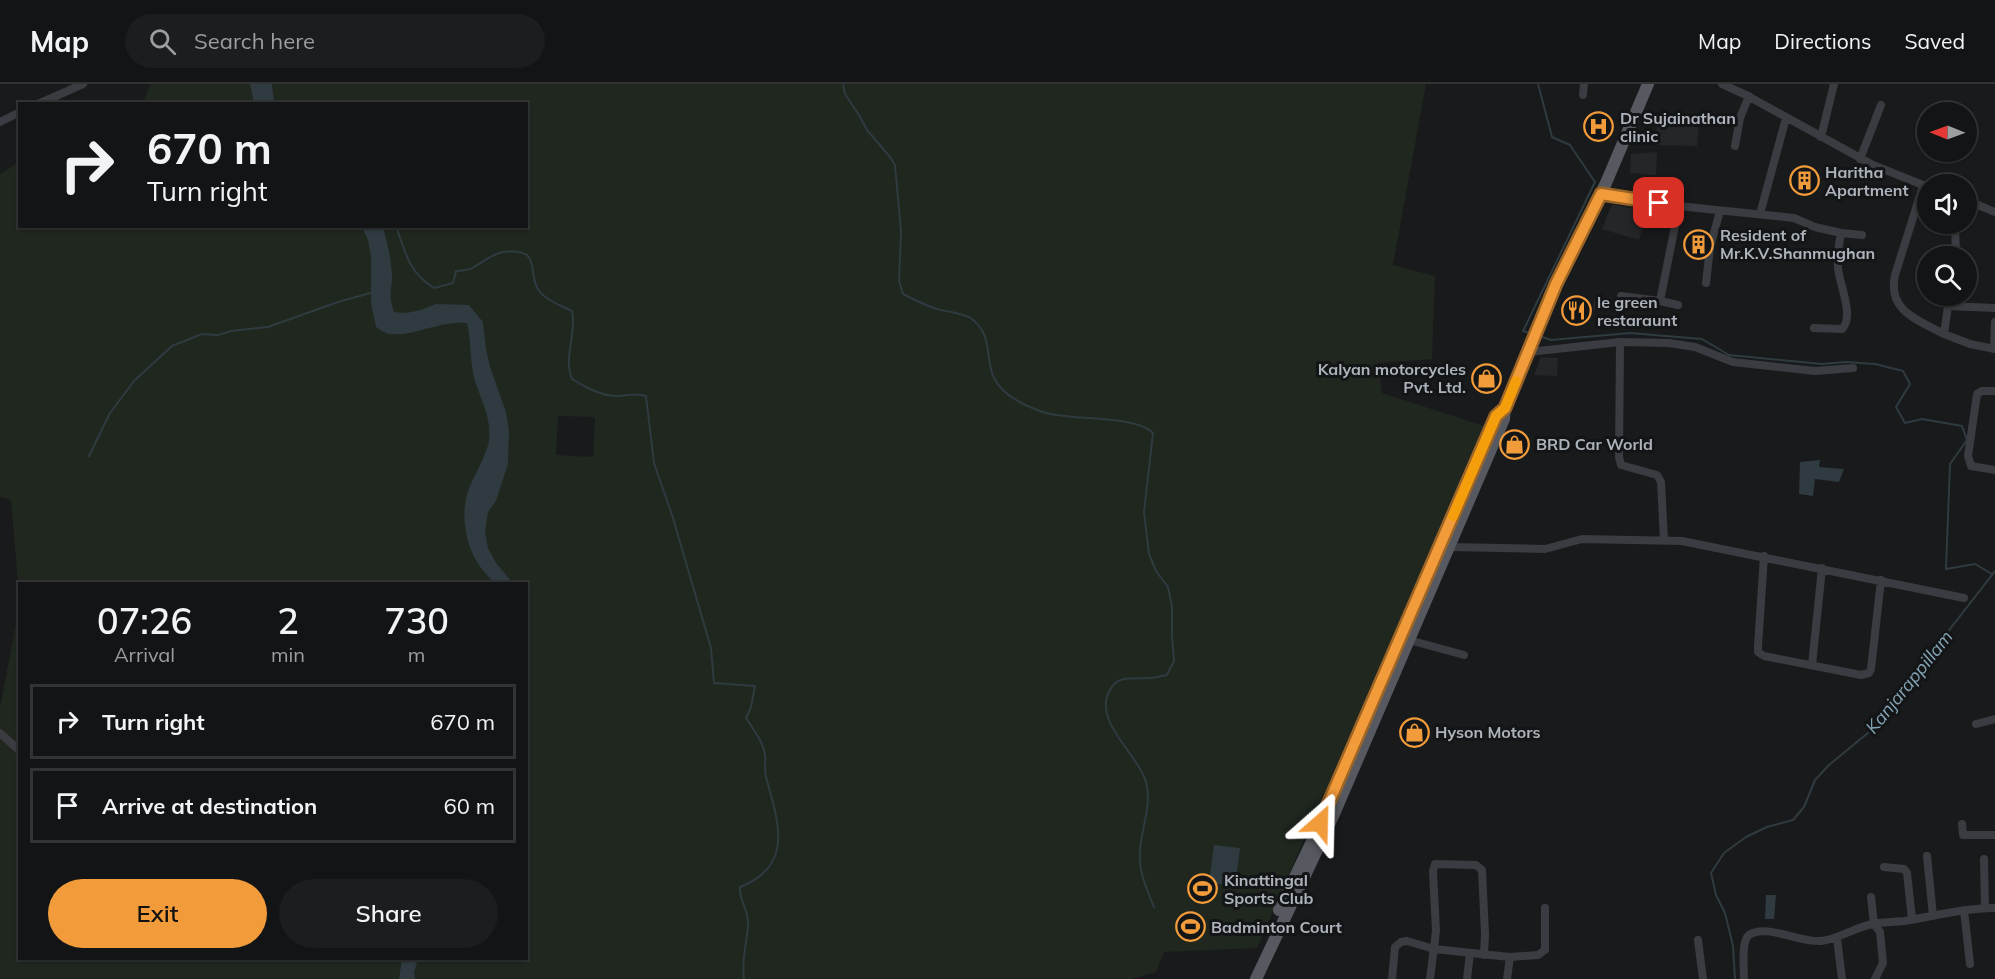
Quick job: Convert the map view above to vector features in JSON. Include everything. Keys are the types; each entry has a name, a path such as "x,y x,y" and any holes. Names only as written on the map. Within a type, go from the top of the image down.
{"main road":[{"path":"1256,979 1334,814 1504,419 1505,408 1561,275 1601,194 1648,84"},
{"path":"1247,979 1329,806 1496,416 1505,408"}],"street":[{"path":"42,102 83,84"},
{"path":"1583,95 1584,84"},
{"path":"1722,84 1749,96 1860,159 1917,184"},
{"path":"1821,137 1834,84"},
{"path":"1735,146 1740,118 1749,96"},
{"path":"1860,159 1881,105"},
{"path":"0,122 18,113"},
{"path":"1760,214 1786,118"},
{"path":"1601,194 1679,206 1794,219 1815,227 1862,235"},
{"path":"1977,205 1995,212"},
{"path":"1660,301 1679,206"},
{"path":"1706,284 1710,247 1720,210"},
{"path":"1917,210 1895,275 1893,288 1900,306 1906,313 1944,334 1964,342 1995,349 1995,321"},
{"path":"1814,328 1842,329 1847,322 1847,310 1837,265 1841,233"},
{"path":"1621,296 1678,305"},
{"path":"1944,334 1948,306 1995,308"},
{"path":"1529,352 1620,342 1670,343 1695,347 1733,362 1815,370 1853,368"},
{"path":"1620,342 1619,457 1621,465 1657,475 1661,482 1664,540"},
{"path":"1995,391 1982,391 1977,394 1968,456 1971,466 1995,470"},
{"path":"1450,547 1545,549 1582,539 1682,541 1964,598"},
{"path":"1764,556 1758,652 1764,656 1861,675 1869,673 1881,580"},
{"path":"1812,665 1822,568"},
{"path":"1409,640 1464,655"},
{"path":"1976,724 1995,719"},
{"path":"0,733 18,749"},
{"path":"1962,824 1963,835 1995,835"},
{"path":"1927,856 1933,916"},
{"path":"1984,859 1985,908"},
{"path":"1430,979 1436,931 1434,867 1439,864 1476,865 1482,870 1484,955"},
{"path":"1884,867 1904,868 1907,873 1912,919"},
{"path":"1870,897 1874,924 1880,932 1883,963 1875,979"},
{"path":"1392,979 1395,947 1401,942 1407,941 1434,949 1484,955 1510,957 1538,954 1545,950 1545,908"},
{"path":"1744,979 1744,941 1752,933 1769,932 1807,941 1820,941 1837,938 1874,924 1964,910 1995,908"},
{"path":"1964,910 1970,964"},
{"path":"1837,938 1842,979"},
{"path":"1698,940 1703,979"},
{"path":"1467,979 1470,953"},
{"path":"1507,979 1510,957"}],"shaded area":[{"path":"151,84 1426,84 1393,265 1435,276 1432,359 1378,363 1382,393 1484,426 1257,948 1164,952 1156,972 1130,979 0,979 0,708 18,612 18,960 528,960 528,582 18,583 11,500 0,497 0,174 18,163 18,228 528,228 528,102 136,102 144,99","holes":["558,416 595,417 593,457 556,455"]},
{"path":"250,84 272,84 274,102 254,102"},
{"path":"1657,125 1699,126 1697,146 1655,145"},
{"path":"1657,152 1656,175 1630,173 1631,154"},
{"path":"1612,204 1647,212 1639,240 1602,229"},
{"path":"362,228 383,228 391,262 391,297 394,312 406,313 436,304 469,305 483,322 490,367 506,412 509,431 508,464 496,501 488,512 485,532 488,548 496,563 512,582 493,582 477,562 466,535 464,515 467,495 489,440 487,414 473,373 467,323 447,324 398,334 387,333 376,327 371,303 371,257 368,240"},
{"path":"1595,296 1611,297 1610,311 1593,310"},
{"path":"1541,357 1558,358 1557,376 1534,375"},
{"path":"1820,460 1819,467 1844,469 1839,482 1815,479 1813,496 1799,494 1800,462"},
{"path":"1214,845 1240,848 1235,886 1209,883"},
{"path":"1766,895 1776,895 1774,919 1765,919"},
{"path":"402,960 418,960 414,972 415,979 399,979"}],"waterway":[{"path":"843,84 845,94 867,130 895,165 901,232 899,281 903,294 941,310 972,319 979,326 986,340 989,362 997,384 1018,401 1049,414 1132,423 1153,433 1144,512 1149,554 1156,571 1168,587 1172,607 1174,661 1167,675 1118,681 1111,688 1106,700 1106,712 1146,782 1148,799 1141,841 1140,865 1154,907"},
{"path":"1530,333 1523,331 1595,182 1570,145 1552,137 1538,84"},
{"path":"397,228 413,268 425,282 434,288 453,283 456,271 470,269 499,253 524,254 532,263 536,285 540,292 551,301 572,311 573,328 569,354 572,379 599,393 617,396 639,394 646,396 654,463 673,518 711,648 714,683 755,686 751,707 746,718 764,750 765,774 775,810 778,841 776,855 769,867 757,878 740,887 748,919 743,965 744,979"},
{"path":"89,456 110,413 134,381 172,346 202,334 218,335 231,331 268,327 374,292"},
{"path":"1542,337 1551,340 1630,333 1702,339 1729,355 1822,364 1846,362 1875,364 1903,371 1910,384 1896,407 1905,423 1922,419 1962,426 1967,440 1950,464 1946,569 1975,564 1992,574"},
{"name":"Kanjarappillam","path":"1735,979 1733,946 1725,913 1716,895 1711,873 1724,853 1746,837 1767,827 1793,820 1804,807 1815,780 1829,765 1880,723 1995,571"}],"slow traffic":[{"path":"1453,516 1496,416 1505,408 1516,381"}],"place":[{"name":"Dr Sujainathan clinic","path":"1599,127"},
{"name":"Haritha Apartment","path":"1804,181"},
{"name":"Resident of Mr.K.V.Shanmughan","path":"1699,244"},
{"name":"le green restaraunt","path":"1576,311"},
{"name":"Kalyan motorcycles Pvt. Ltd.","path":"1487,378"},
{"name":"BRD Car World","path":"1515,444"},
{"name":"Hyson Motors","path":"1414,732"},
{"name":"Kinattingal Sports Club","path":"1203,889"},
{"name":"Badminton Court","path":"1190,927"}],"route":[{"path":"1320,823 1496,416 1505,408 1556,284 1601,194 1659,203"}]}
